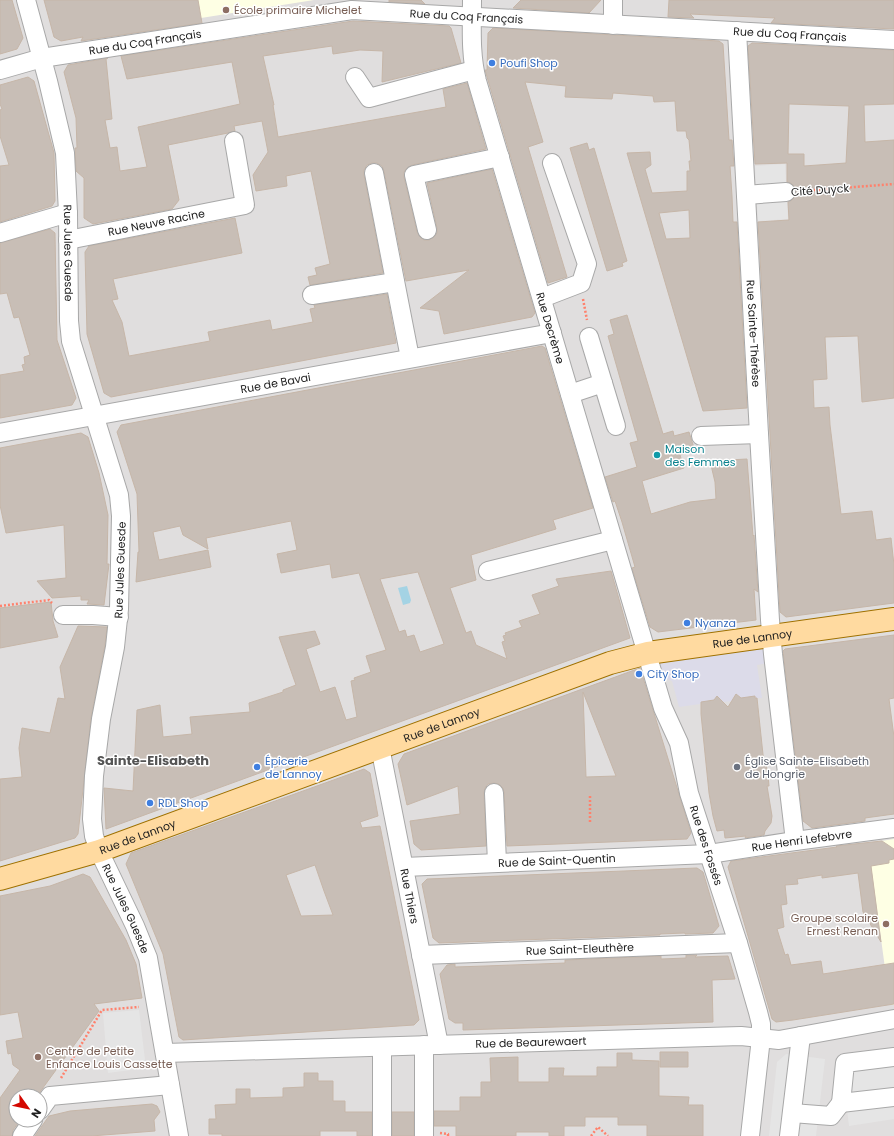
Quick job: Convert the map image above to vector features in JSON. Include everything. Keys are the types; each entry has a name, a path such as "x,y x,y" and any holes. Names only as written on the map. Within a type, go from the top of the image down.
{"main road":[{"name":"Rue de Lannoy","path":"0,879 99,851 610,663 648,653 894,619"}],"street":[{"name":"Rue Jules Guesde","path":"26,0 63,141 66,164 68,213 70,331 76,357 115,482 120,505 121,529 118,617 114,654 101,719 94,776 92,820 94,836 99,851 145,949 150,967 179,1136"},
{"path":"613,0 613,25"},
{"name":"Rue du Coq Français","path":"0,70 42,58 348,10 472,8 613,25 894,40"},
{"name":"Rue Decrème","path":"472,8 474,70 648,653"},
{"name":"Rue Sainte-Thérèse","path":"737,31 759,434 772,636 796,841"},
{"path":"355,77 369,98 474,70"},
{"name":"Rue Neuve Racine","path":"68,240 245,205 234,141"},
{"path":"427,230 414,175 500,157"},
{"path":"542,298 581,283 587,264 552,163"},
{"path":"374,173 410,358"},
{"name":"Cité Duyck","path":"746,195 786,192"},
{"path":"0,233 68,213"},
{"path":"312,295 395,282"},
{"name":"Rue de Bavai","path":"0,433 552,333"},
{"path":"590,336 616,426"},
{"path":"570,394 603,382"},
{"path":"701,436 759,434"},
{"path":"488,571 614,540"},
{"path":"63,615 118,617"},
{"name":"Rue des Fossés","path":"648,653 663,708 677,738 689,793 702,838 709,854 738,943 761,1024 761,1038 750,1136"},
{"name":"Rue Thiers","path":"380,747 421,955 432,1045 424,1136"},
{"path":"494,793 496,863"},
{"name":"Rue Henri Lefebvre","path":"709,854 894,828"},
{"name":"Rue de Saint-Quentin","path":"404,867 709,854"},
{"name":"Rue Saint-Eleuthère","path":"421,955 738,943"},
{"name":"Rue de Beaurewaert","path":"165,1053 741,1036 779,1040 894,1019"},
{"path":"789,1136 801,1036"},
{"path":"382,1047 382,1136"},
{"path":"792,1113 831,1116 841,1103 846,1063 894,1057"},
{"path":"48,1103 170,1085"},
{"path":"841,1103 894,1097"}],"path":[{"name":"Cité Duyck","path":"786,192 894,184"},
{"path":"581,283 590,336"},
{"path":"0,606 49,600 63,615"},
{"path":"590,796 590,823"},
{"path":"48,1098 102,1010 157,1006"},
{"path":"591,1136 598,1127 608,1136"}],"shaded area":[{"path":"0,0 894,0 894,1136 0,1136"},
{"name":"École primaire Michelet","path":"198,0 314,0 201,18"},
{"path":"785,164 788,219 758,221 755,166"},
{"path":"764,648 768,663 757,665 762,698 755,698 755,696 741,700 738,695 735,696 734,701 721,702 714,700 679,707 672,681 657,675 657,660"},
{"name":"Groupe scolaire Ernest Renan","path":"894,839 894,1005 890,1005 868,843"},
{"path":"139,1010 146,1068 108,1073 103,1013"},
{"path":"894,1050 894,1119 849,1126 841,1059"},
{"path":"786,1054 825,1059 816,1136 769,1136 777,1062"}],"water":[{"path":"407,586 411,600 410,603 403,605 398,588"}],"building":[{"path":"0,0 12,0 23,38 17,49 0,54"},
{"path":"44,0 198,0 202,23 81,41 83,37 61,41 54,37"},
{"path":"389,0 421,0 425,4 389,2"},
{"path":"521,0 601,0 589,13 513,8"},
{"path":"669,0 894,0 894,29 771,23 775,18 690,14 694,18 668,17"},
{"path":"353,21 449,26 451,28 461,63 382,82 383,51 360,50 333,54 332,46 263,56 274,105 278,137 446,107 443,89 467,83 486,149 412,165 407,168 404,172 404,177 417,232 424,240 429,240 437,233 427,183 492,169 535,313 532,317 444,334 439,311 420,308 469,270 406,281 384,171 382,166 377,163 367,165 364,170 364,175 383,273 310,285 308,277 317,275 315,268 330,264 311,171 286,176 287,186 256,191 253,175 268,152 262,121 234,126 235,131 228,133 168,145 179,200 172,209 93,224 84,218 84,178 76,171 76,118 64,72 68,65 108,58 106,59 112,119 105,120 110,148 117,147 120,171 147,167 138,127 240,104 232,62 127,79 121,56"},
{"path":"493,28 719,41 723,44 729,140 732,140 734,166 730,166 733,222 737,222 747,408 703,411 627,153 650,152 651,165 645,169 652,193 687,191 687,171 690,171 689,161 691,161 689,140 687,138 686,131 677,131 675,101 654,102 653,96 613,93 612,99 565,97 566,86 525,82 543,142 528,147 567,277 548,283 485,70 487,70 488,33","holes":["689,210 690,238 666,239 659,213"]},
{"path":"752,43 894,50 894,104 864,105 865,142 894,140 894,398 862,402 858,336 825,337 827,379 813,380 814,408 829,407 841,514 872,511 876,540 891,538 894,565 894,603 786,617 780,612 758,222 789,220 788,202 795,197 796,192 794,186 787,182 787,163 755,164 748,46","holes":["789,104 849,106 846,163 804,166 804,154 788,154"]},
{"path":"28,77 34,81 54,153 55,201 52,206 0,222 0,166 9,165 0,136 0,110 2,109 0,104 0,85"},
{"path":"587,143 589,150 594,148 627,261 622,263 623,266 607,271 570,148"},
{"path":"235,218 242,253 113,279 118,299 112,300 122,322 129,356 210,341 208,332 270,320 272,330 313,322 310,309 315,308 314,305 387,294 396,343 111,397 104,393 87,334 85,252 89,246"},
{"path":"50,229 55,233 57,340 76,398 72,405 0,418 0,375 24,371 22,365 25,364 24,357 30,355 19,317 14,318 7,293 0,294 0,243"},
{"path":"627,315 663,434 673,431 674,436 689,432 695,451 680,455 684,468 642,481 651,514 690,502 716,499 715,482 710,461 747,459 758,592 754,589 756,620 658,632 650,627 632,568 635,567 622,522 615,501 613,502 605,477 637,467 630,443 638,441 608,336 614,334 610,320"},
{"path":"542,346 545,348 593,508 553,520 556,529 471,555 476,580 450,588 466,633 471,631 476,645 507,659 502,642 505,641 503,636 506,635 505,633 522,627 519,621 540,614 532,595 559,586 556,579 611,571 630,638 106,829 104,788 133,791 137,710 160,705 163,737 192,734 190,717 250,712 249,703 283,692 283,690 296,685 279,637 315,631 320,644 306,649 320,692 335,687 346,720 357,717 351,681 355,680 354,678 371,672 366,656 386,650 359,573 332,578 330,564 281,573 277,554 297,550 291,521 206,538 208,549 183,535 180,526 153,532 159,560 208,550 211,567 136,582 139,552 137,494 117,432 121,425","holes":["418,572 444,644 420,652 414,635 407,637 405,630 399,632 380,579"]},
{"path":"81,433 88,437 99,473 108,515 107,564 109,564 104,605 87,604 89,600 81,600 81,596 52,598 37,581 66,578 64,525 6,533 0,505 0,448"},
{"path":"51,602 53,621 58,637 0,648 0,608"},
{"path":"78,626 107,627 91,718 78,834 75,838 0,861 0,779 22,777 19,748 22,728 50,733 58,698 65,699 60,667"},
{"path":"894,635 894,698 889,699 894,737 894,814 865,818 865,821 812,828 803,821 783,651 785,649"},
{"path":"640,668 691,833 687,839 507,846 504,792 503,788 499,784 494,783 488,784 484,793 486,846 421,850 414,844 410,821 460,814 458,786 407,805 398,764 404,754","holes":["583,692 616,776 586,777"]},
{"name":"Église Sainte-Elisabeth de Hongrie","path":"736,694 741,698 755,696 755,698 757,698 764,764 766,764 768,775 769,786 767,786 772,816 771,823 764,835 745,838 746,836 725,838 724,830 717,831 713,816 709,793 701,702 714,700 717,696 728,707"},
{"path":"364,769 370,773 378,816 360,822 362,828 380,826 419,1020 414,1025 183,1040 179,1037 163,954 126,864 131,853","holes":["315,865 333,915 301,916 286,875"]},
{"path":"882,841 894,849 894,859 889,860 889,863 871,866 881,942 863,912 858,873 822,878 822,875 797,879 798,884 785,885 787,904 781,905 784,927 777,929 785,955 788,954 791,965 821,961 823,974 894,963 894,1004 776,1022 772,1019 728,867 731,861"},
{"path":"697,868 703,872 719,926 713,933 439,943 433,938 422,884 427,879"},
{"path":"83,874 90,877 126,940 136,964 142,998 94,1004 99,1011 43,1088 8,1088 8,1128 14,1128 12,1136 0,1136 0,1098 20,1070 13,1065 11,1053 8,1054 6,1041 23,1038 18,1012 0,1015 0,896 50,886"},
{"path":"686,955 697,955 695,957 728,956 735,979 712,980 713,1022 463,1030 463,1023 455,1023 449,1019 440,974 447,965 455,964 455,967 565,963 565,960 661,956 661,959 686,958"},
{"path":"660,1052 688,1052 688,1067 660,1067"},
{"path":"617,1053 632,1053 632,1060 659,1061 659,1096 689,1097 688,1105 703,1105 703,1136 647,1136 647,1125 618,1125 618,1117 585,1117 585,1126 564,1126 564,1136 549,1136 549,1132 516,1132 516,1136 456,1136 456,1126 434,1126 434,1111 460,1111 460,1097 481,1097 481,1082 491,1082 490,1058 518,1057 518,1082 549,1082 549,1068 564,1068 563,1076 597,1076 597,1067 617,1067"},
{"path":"304,1073 318,1073 318,1081 333,1081 333,1101 345,1101 345,1112 372,1112 372,1136 357,1136 357,1131 320,1131 320,1136 222,1136 222,1134 209,1134 209,1119 216,1119 215,1105 236,1104 236,1089 250,1089 250,1098 283,1097 283,1088 304,1087"},
{"path":"152,1104 157,1106 160,1112 154,1120 155,1131 91,1136 35,1136 41,1128 48,1128 49,1116 70,1111"},
{"path":"392,1112 414,1112 414,1136 392,1136"}],"place":[{"name":"École primaire Michelet","path":"226,10"},
{"name":"Poufi Shop","path":"492,63"},
{"name":"Maison des Femmes","path":"657,455"},
{"name":"Nyanza","path":"687,623"},
{"name":"City Shop","path":"639,674"},
{"name":"Épicerie de Lannoy","path":"257,767"},
{"name":"Église Sainte-Elisabeth de Hongrie","path":"737,767"},
{"name":"RDL Shop","path":"150,803"},
{"name":"Groupe scolaire Ernest Renan","path":"886,924"},
{"name":"Centre de Petite Enfance Louis Cassette","path":"38,1057"}],"district":[{"name":"Sainte-Elisabeth","path":"153,760"}]}
